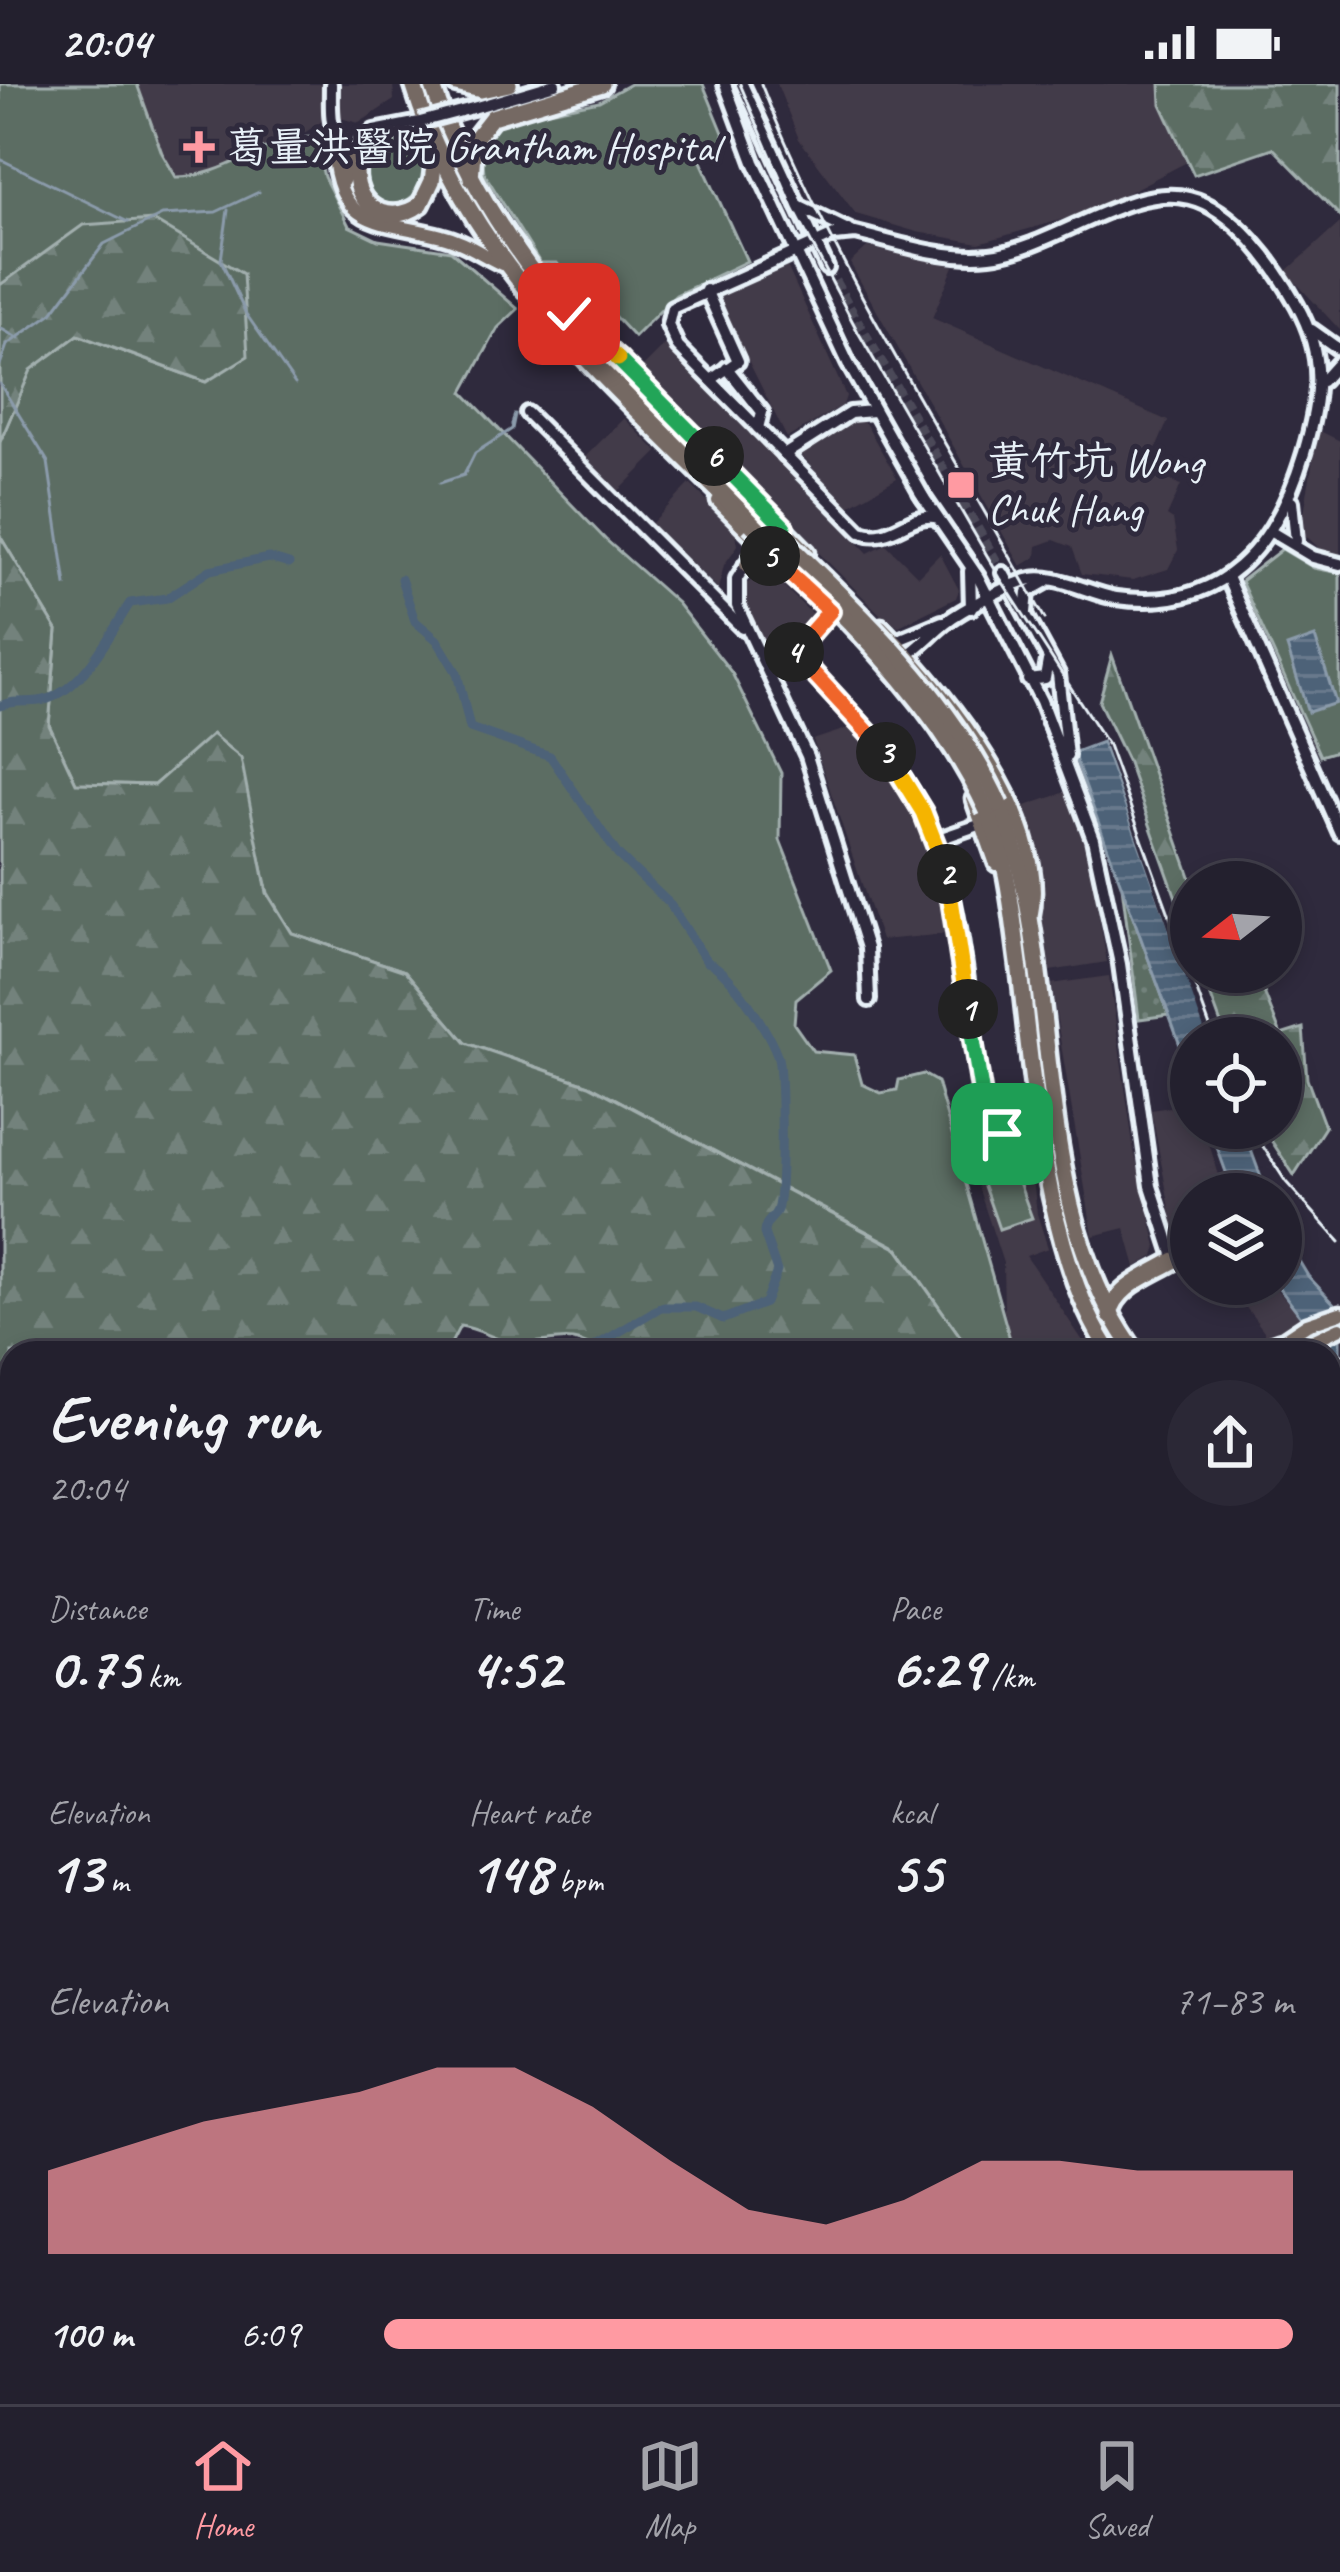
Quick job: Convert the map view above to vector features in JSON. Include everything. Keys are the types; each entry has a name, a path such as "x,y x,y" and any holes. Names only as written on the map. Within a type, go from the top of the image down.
{"highway":[{"path":"413,84 436,152 502,264 916,693 959,755 989,813 1031,921 1060,1130 1089,1271 1128,1341"},
{"path":"432,84 471,179 555,315"},
{"path":"456,84 481,90 509,84"},
{"path":"471,179 474,140 492,117 602,84"},
{"path":"356,155 355,178 361,198 377,212 394,215 415,209 425,197 436,152"},
{"path":"989,813 1010,889 1041,1117 1071,1270 1105,1341"},
{"path":"1110,1316 1123,1291 1170,1263"},
{"path":"1089,1271 1107,1286 1123,1291"}],"main road":[{"path":"332,136 354,208 375,224 447,237 502,264"},
{"path":"343,181 356,155"},
{"path":"555,315 579,320 956,707 1003,790 1026,855 1034,904 1031,921"},
{"path":"555,315 590,373 928,712 984,823 1015,934"},
{"path":"762,547 784,527"},
{"path":"783,566 785,553 802,547"},
{"path":"746,565 783,566"},
{"path":"1288,1341 1307,1324 1340,1313"},
{"path":"1302,1341 1340,1328"}],"street":[{"path":"331,84 332,136 356,155 385,131 555,84"},
{"path":"725,84 754,162 874,411 934,517 956,545"},
{"path":"742,84 827,268"},
{"path":"796,204 856,233 987,256 1077,228 1152,196 1198,201 1229,220 1257,250 1309,328 1340,350"},
{"path":"856,233 814,242 675,304 668,325 678,346 710,380 867,535 880,536 921,516 934,517"},
{"path":"706,290 737,361 710,380"},
{"path":"825,311 832,296"},
{"path":"1309,328 1320,385"},
{"path":"1297,544 1291,527 1294,487 1320,385 1325,372 1340,361"},
{"path":"727,368 762,412 758,428"},
{"path":"784,455 850,412 874,411"},
{"path":"527,413 744,631"},
{"path":"896,641 1030,579 1132,599 1191,592 1227,577 1273,533 1294,487"},
{"path":"920,492 988,602 1045,709 1067,765 1112,913 1151,1186 1170,1245"},
{"path":"1273,533 1318,559 1340,564"},
{"path":"762,547 746,565 735,594 744,631 807,756 867,947 868,1000"},
{"path":"968,566 974,586 971,608"},
{"path":"1003,573 1046,651 1062,700 1067,765"},
{"path":"1227,577 1340,833"},
{"path":"1026,614 1028,592 1049,580"},
{"path":"830,611 794,648 794,656 891,759 936,840 957,918 986,1121 1002,1134 1028,1130 1041,1117"},
{"path":"885,666 909,655 947,621"},
{"path":"1028,680 1043,680 1048,674 1046,651"},
{"path":"1045,709 1062,700"},
{"path":"936,840 989,813"}],"shaded area":[{"name":"葛量洪醫院 Grantham Hospital","path":"126,84 324,84 321,122 301,135 302,158 149,215"},
{"path":"338,84 393,84 394,100 359,123 336,117"},
{"path":"777,84 1160,84 1161,104 1187,162 1092,211 979,243 917,232 856,214 799,139"},
{"path":"1340,223 1340,330 1286,272"},
{"path":"867,247 954,266 932,318 1168,421 1147,469 1181,485 1167,516 1173,520 1178,550 1168,569 1133,580 1082,574 1072,547 1054,540 1037,546 1036,557 1021,566 850,263"},
{"path":"787,266 846,396 843,405 787,438 717,298"},
{"path":"665,345 868,553 886,544 918,576 940,554 959,590 956,598 899,626 889,623 638,372"},
{"path":"624,418 658,452 619,491 585,457"},
{"path":"856,421 865,423 897,478 847,507 800,454"},
{"path":"1318,430 1340,441 1340,554 1323,552 1301,531"},
{"path":"690,484 735,528 738,545 724,565 718,589 651,524"},
{"path":"759,576 777,580 812,614 769,657 745,601 746,584"},
{"path":"852,727 887,764 915,808 938,878 947,934 881,940 813,740"},
{"path":"1066,792 1089,858 1107,962 1050,971 1034,871 1017,809"},
{"path":"1109,976 1134,1151 1157,1246 1154,1256 1136,1267 1125,1228 1093,1236 1051,984"},
{"path":"1170,1107 1170,1149 1211,1149 1218,1173 1170,1173 1170,1208 1151,1110"},
{"path":"1021,1136 1029,1144 1037,1214 1048,1248 1026,1256 1083,1341 1011,1341 1004,1310 1003,1263 971,1165 982,1142"},
{"path":"1244,1305 1290,1305 1302,1319 1310,1341 1264,1341 1264,1331"}],"green space":[{"path":"0,84 137,84 162,153 176,177 212,171 296,138 315,137 324,177 349,226 378,240 451,251 518,309 498,328 463,392 605,539 677,603 732,673 781,773 780,840 831,970 796,999 794,1024 813,1051 854,1055 862,1084 881,1093 897,1090 899,1080 923,1074 937,1082 1011,1341 964,1341 898,1248 589,1085 466,1043 405,971 292,933 268,893 256,841 213,735 154,785 76,783 49,725 57,630 0,536 0,442 31,369 78,335 206,382 9,281 0,285"},
{"path":"630,84 703,84 726,140 698,155 747,261 676,295 634,337 603,304 589,310 557,263 540,263 484,173 481,139 498,121 599,101"},
{"path":"1160,84 1340,84 1340,216 1273,148 1194,175 1161,104"},
{"path":"392,142 414,151 423,173 414,195 392,204 370,195 361,173 370,151"},
{"path":"153,220 243,274 248,356 206,382 78,335 31,370 0,442 0,285 83,225"},
{"path":"0,536 57,630 49,725 76,783 154,785 212,734 241,758 267,893 292,933 405,971 466,1043 589,1085 898,1249 963,1341 506,1341 460,1326 452,1341 0,1341"},
{"path":"1282,549 1314,568 1340,573 1340,750 1320,756 1241,581"},
{"path":"1112,655 1185,861 1170,861 1170,881 1127,760 1099,702"},
{"path":"1122,886 1169,1015 1139,1019"},
{"path":"1210,993 1264,993 1274,1017 1218,1017"},
{"path":"1303,1028 1307,1079 1325,1127 1293,1173 1277,1149 1302,1149"},
{"path":"1009,1155 1032,1218 999,1229 977,1166"}],"water":[{"path":"1315,637 1336,703 1308,712 1287,647"},
{"path":"1102,742 1170,928 1170,993 1194,993 1202,1017 1170,1018 1073,753"},
{"path":"1218,1149 1251,1149 1259,1173 1226,1173"},
{"path":"1302,1266 1340,1310 1340,1341 1309,1341 1306,1323 1292,1305 1302,1305"}],"pier":[{"path":"1101,736 1107,740 1170,912 1170,933"},
{"path":"1191,993 1200,993 1208,1017 1200,1017"}],"waterway":[{"path":"0,159 128,222"},
{"path":"0,365 7,345 52,313 104,244 162,215 216,212 259,192"},
{"path":"228,210 221,260 246,314 295,384"},
{"path":"0,328 19,339"},
{"path":"0,384 48,462 66,585"},
{"path":"440,483 464,475 475,453 512,429 515,414 512,425"},
{"path":"0,706 48,699 74,683 130,603 167,598 210,570 269,558 289,564"},
{"path":"401,579 415,621 437,640 457,673 470,728 550,756 618,855 669,903 707,962 738,989 778,1058 779,1200 764,1233 777,1271 765,1303 723,1319 696,1307 661,1307 604,1341"}],"tunnel":[{"path":"827,268 1003,573"}],"railway":[{"path":"740,84 794,210 858,332 1000,578 1108,745 1206,1017"},
{"path":"761,84 858,289 1045,619"},
{"path":"1265,1149 1286,1182 1340,1242"}],"place":[{"name":"葛量洪醫院 Grantham Hospital","path":"199,147"},
{"name":"黃竹坑 Wong Chuk Hang","path":"961,485"}],"route":[{"path":"569,314 784,527 765,550 830,611 794,648 794,656 891,759 936,840 957,918 971,1042 986,1121 1002,1134"}]}
